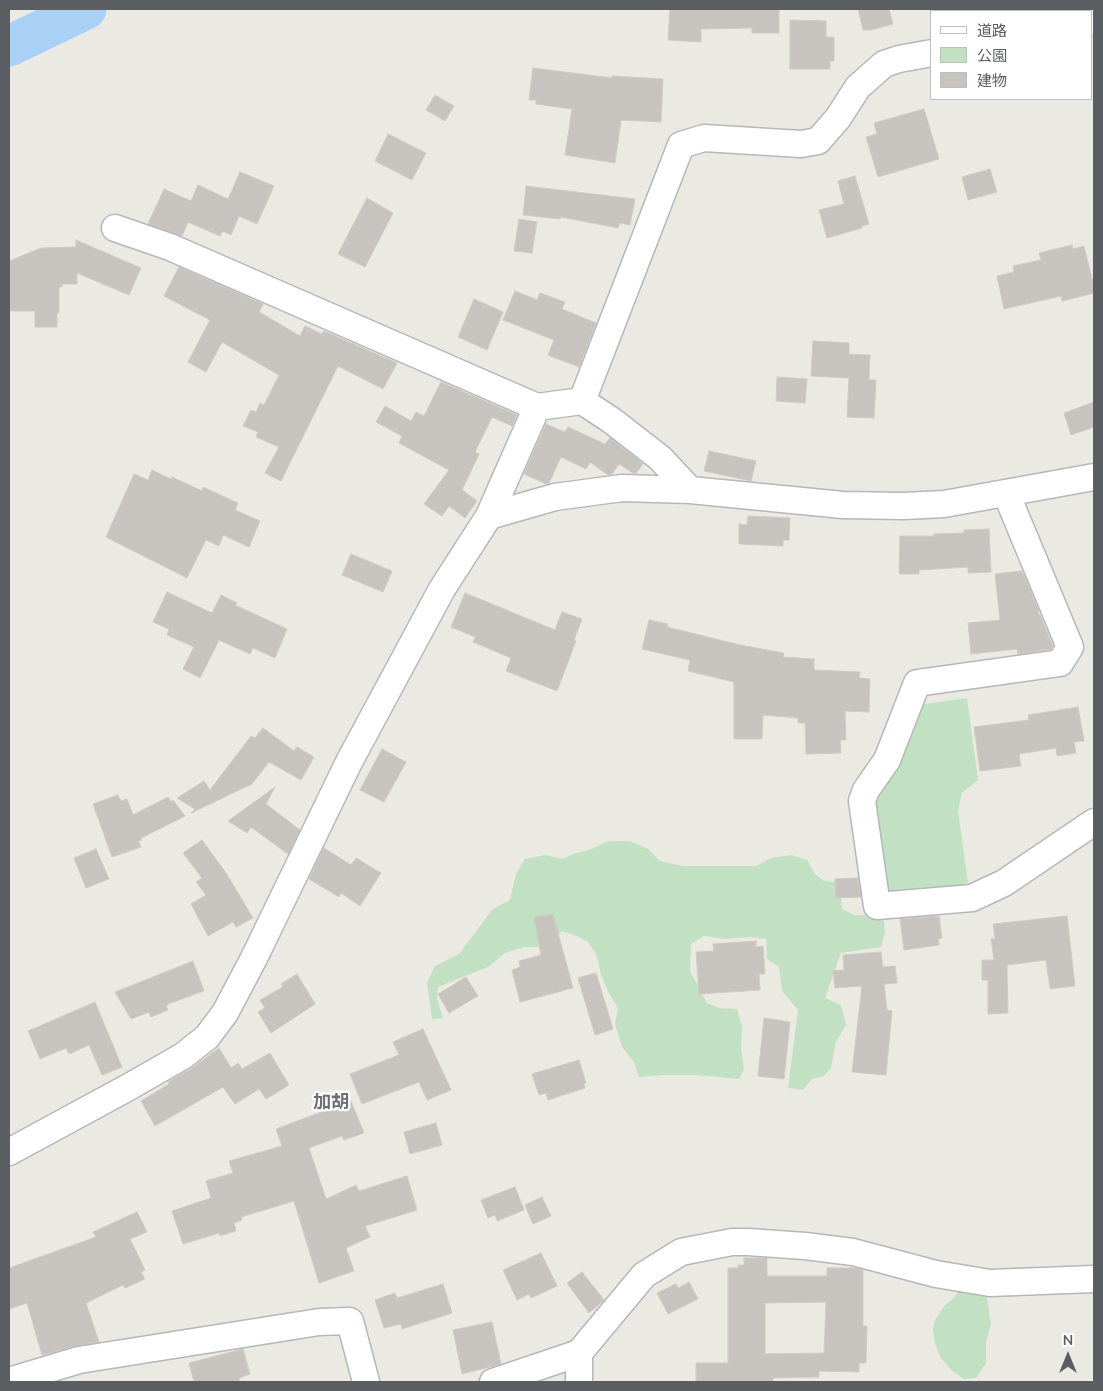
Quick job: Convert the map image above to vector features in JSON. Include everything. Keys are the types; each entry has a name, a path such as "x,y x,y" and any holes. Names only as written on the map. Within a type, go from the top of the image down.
{"street":[{"path":"582,401 681,145 704,138 801,144 818,141 838,118 858,87 884,64 930,53"},
{"path":"115,228 179,251 537,407 582,401 611,420 660,458 690,490"},
{"path":"9,1152 183,1056 207,1037 225,1013 250,966 349,762 442,589 489,516 537,407"},
{"path":"489,516 555,497 622,488 690,490 843,505 904,506 944,504 1094,477"},
{"path":"1006,493 1070,647 1060,663 916,684 887,760 866,790 862,800 877,906 972,898 1004,884 1094,822"},
{"path":"493,1382 579,1353 644,1275 681,1252 732,1242 805,1246 852,1252 936,1274 990,1283 1094,1278"},
{"path":"9,1381 79,1360 319,1322 350,1321 366,1382"},
{"path":"579,1353 579,1382"}],"green space":[{"path":"967,698 978,780 962,793 958,810 968,883 899,894 889,890 885,880 874,797 918,705"},
{"path":"609,841 630,841 648,849 660,861 683,866 756,866 771,858 791,855 807,860 815,874 824,881 836,882 843,888 841,898 842,909 854,915 877,915 884,921 885,932 881,947 841,953 825,998 841,1005 846,1025 836,1042 831,1068 824,1076 812,1079 803,1090 788,1088 798,1010 782,991 779,967 767,959 766,939 751,937 725,939 704,936 691,944 690,971 707,1003 719,1008 737,1009 742,1026 741,1049 744,1069 739,1079 697,1075 639,1077 634,1062 622,1047 615,1024 618,1008 601,975 597,956 588,942 562,931 548,947 524,947 505,953 488,967 438,987 437,999 443,1018 432,1019 427,983 435,966 459,954 493,909 510,900 516,874 525,859 545,855 563,859"},
{"path":"963,1284 986,1291 991,1324 986,1342 986,1363 976,1378 964,1379 951,1370 940,1357 933,1329 935,1320 944,1306 954,1298"}],"building":[{"path":"670,9 779,9 779,33 752,33 752,28 701,29 701,42 668,40"},
{"path":"858,9 889,9 893,24 871,30 863,30"},
{"path":"790,20 826,21 826,37 834,37 834,61 830,61 830,69 790,69"},
{"path":"533,68 612,78 612,76 663,79 661,122 621,120 615,163 565,155 572,109 536,104 536,100 529,100"},
{"path":"435,95 454,106 445,121 426,110"},
{"path":"924,109 939,159 878,177 866,137 877,134 874,123"},
{"path":"388,134 426,153 412,180 375,161"},
{"path":"990,169 997,192 968,200 962,177"},
{"path":"240,172 274,186 257,224 239,216 231,235 223,231 220,236 188,222 182,236 148,224 164,189 191,201 198,185 228,199"},
{"path":"855,176 869,224 862,226 862,228 827,238 819,210 844,204 838,181"},
{"path":"526,186 635,199 630,225 620,223 618,228 561,217 560,219 523,215"},
{"path":"367,198 393,213 365,267 338,254"},
{"path":"519,219 537,222 532,253 514,251"},
{"path":"76,240 141,268 129,295 77,273 77,284 62,284 62,287 59,287 57,327 35,327 35,311 9,311 9,261 41,248 76,247"},
{"path":"1072,245 1073,249 1084,246 1094,293 1062,301 1061,296 1004,309 997,276 1014,272 1013,266 1041,260 1039,253"},
{"path":"179,267 263,304 259,312 300,336 305,326 322,334 324,331 397,363 383,389 338,366 281,481 265,473 279,447 256,437 258,432 243,426 251,410 256,412 260,403 264,405 279,375 222,342 206,372 188,362 210,320 164,296"},
{"path":"515,291 537,300 540,293 565,302 562,309 596,323 579,367 548,355 554,340 503,320"},
{"path":"474,299 503,312 487,350 458,337"},
{"path":"813,341 849,343 849,354 870,355 869,380 876,380 874,418 847,417 849,378 811,376"},
{"path":"777,377 807,379 805,403 776,401"},
{"path":"441,382 517,415 512,426 492,417 475,452 479,454 462,490 477,501 465,518 449,506 442,516 424,504 449,470 399,443 402,436 376,422 385,406 411,421 416,412 424,416"},
{"path":"1094,402 1094,427 1071,435 1064,413"},
{"path":"546,424 565,432 568,427 605,444 610,438 643,464 636,473 633,473 619,464 612,474 608,475 590,462 586,469 561,457 549,483 546,484 524,474"},
{"path":"709,451 756,461 751,481 704,471"},
{"path":"152,470 202,491 203,487 238,503 235,510 260,521 249,547 223,535 219,546 206,540 187,578 106,537 134,474 148,480"},
{"path":"748,516 790,518 789,540 783,540 783,546 739,544 739,524 747,525"},
{"path":"989,529 991,572 968,573 968,567 919,570 919,574 899,574 900,536 934,536 934,534 964,533 964,530"},
{"path":"351,554 392,571 383,592 342,575"},
{"path":"1022,571 1053,646 1051,649 1018,654 1017,649 971,654 968,623 1000,620 995,574"},
{"path":"167,592 212,613 221,595 237,603 235,605 287,629 275,658 253,648 250,654 219,640 200,678 183,669 194,647 167,635 169,629 153,622"},
{"path":"465,593 555,630 562,612 582,619 574,640 576,641 557,691 506,671 511,658 473,642 475,637 451,627"},
{"path":"649,620 668,624 667,627 740,645 784,653 783,657 814,659 814,670 860,672 859,678 870,679 869,712 845,711 846,740 840,740 841,753 806,754 805,723 798,723 798,718 763,715 762,739 734,739 734,682 688,671 690,660 642,649"},
{"path":"1078,707 1084,741 1074,742 1076,753 1057,756 1056,748 1019,754 1021,766 980,771 974,727 1029,720 1028,715"},
{"path":"263,728 294,751 297,747 314,757 301,780 269,762 252,784 191,813 195,809 177,798 204,781 210,790 251,736 255,738"},
{"path":"382,749 406,762 384,802 360,790"},
{"path":"275,787 266,804 300,830 288,854 251,827 247,833 228,821"},
{"path":"118,795 121,801 127,799 133,815 168,797 171,802 173,800 185,816 141,838 142,840 138,841 141,847 112,857 93,804"},
{"path":"202,840 226,873 253,918 236,927 233,922 208,936 191,904 206,895 196,882 202,878 183,853"},
{"path":"324,848 351,865 356,858 381,873 360,906 341,893 339,897 309,879"},
{"path":"96,849 109,879 86,888 74,858"},
{"path":"858,878 861,897 836,898 835,879"},
{"path":"553,914 573,988 520,1002 512,970 520,967 519,961 541,955 534,917"},
{"path":"939,916 942,938 938,939 939,945 904,950 900,919"},
{"path":"1067,916 1075,986 1050,989 1046,960 1007,965 1008,1013 988,1014 988,980 982,980 982,960 994,960 991,939 995,939 993,924"},
{"path":"756,941 756,947 763,946 765,974 759,974 760,990 699,994 696,952 714,951 713,944"},
{"path":"881,952 883,967 895,966 897,983 884,984 887,1010 892,1011 886,1075 852,1072 862,986 835,988 833,971 844,970 843,955"},
{"path":"193,961 204,991 168,1004 166,1006 168,1010 151,1017 149,1012 131,1019 115,992"},
{"path":"596,973 613,1029 595,1035 578,978"},
{"path":"297,974 315,1004 271,1033 258,1012 265,1008 260,1000 283,987 281,984"},
{"path":"466,977 478,996 449,1013 438,994"},
{"path":"95,1002 122,1067 102,1075 89,1045 69,1054 66,1048 40,1059 28,1031"},
{"path":"764,1018 790,1022 784,1079 758,1076"},
{"path":"423,1029 451,1090 427,1100 419,1082 362,1104 350,1074 399,1055 393,1042"},
{"path":"219,1048 231,1068 238,1063 242,1069 270,1053 289,1085 266,1099 259,1089 235,1104 223,1087 155,1126 141,1101 169,1084 168,1082 191,1069"},
{"path":"579,1060 586,1083 584,1084 585,1088 548,1100 546,1093 539,1095 532,1074"},
{"path":"351,1101 364,1133 344,1140 342,1136 309,1148 326,1199 356,1185 359,1191 407,1176 417,1210 365,1226 370,1237 346,1248 354,1271 319,1283 294,1201 241,1217 242,1220 234,1223 236,1231 220,1236 219,1233 183,1244 172,1211 211,1198 206,1181 233,1173 229,1161 282,1146 276,1129"},
{"path":"436,1123 442,1145 410,1154 404,1132"},
{"path":"515,1187 524,1210 497,1221 495,1215 488,1218 481,1200"},
{"path":"542,1197 551,1216 533,1224 525,1205"},
{"path":"137,1212 147,1232 130,1239 145,1270 141,1272 145,1279 125,1288 123,1285 86,1303 99,1342 42,1355 27,1303 9,1309 9,1268 96,1237 93,1232"},
{"path":"541,1253 557,1286 531,1298 529,1294 517,1300 503,1270"},
{"path":"744,1258 767,1258 767,1276 827,1276 827,1268 855,1268 863,1270 863,1326 867,1326 866,1363 859,1363 859,1372 819,1371 819,1377 773,1378 773,1382 696,1382 696,1363 728,1363 728,1268 738,1268 738,1265 744,1265","holes":["826,1302 824,1353 765,1354 765,1303"]},
{"path":"582,1272 604,1300 589,1313 567,1283"},
{"path":"689,1282 698,1299 668,1314 657,1293 676,1284 678,1288"},
{"path":"443,1284 452,1313 402,1329 401,1324 384,1328 375,1300 395,1293 397,1298"},
{"path":"492,1322 501,1364 462,1374 453,1330"},
{"path":"243,1349 250,1374 239,1378 240,1382 194,1382 189,1363"}],"waterway":[{"path":"9,46 86,9"}],"district":[{"name":"加胡","path":"331,1104"}]}
